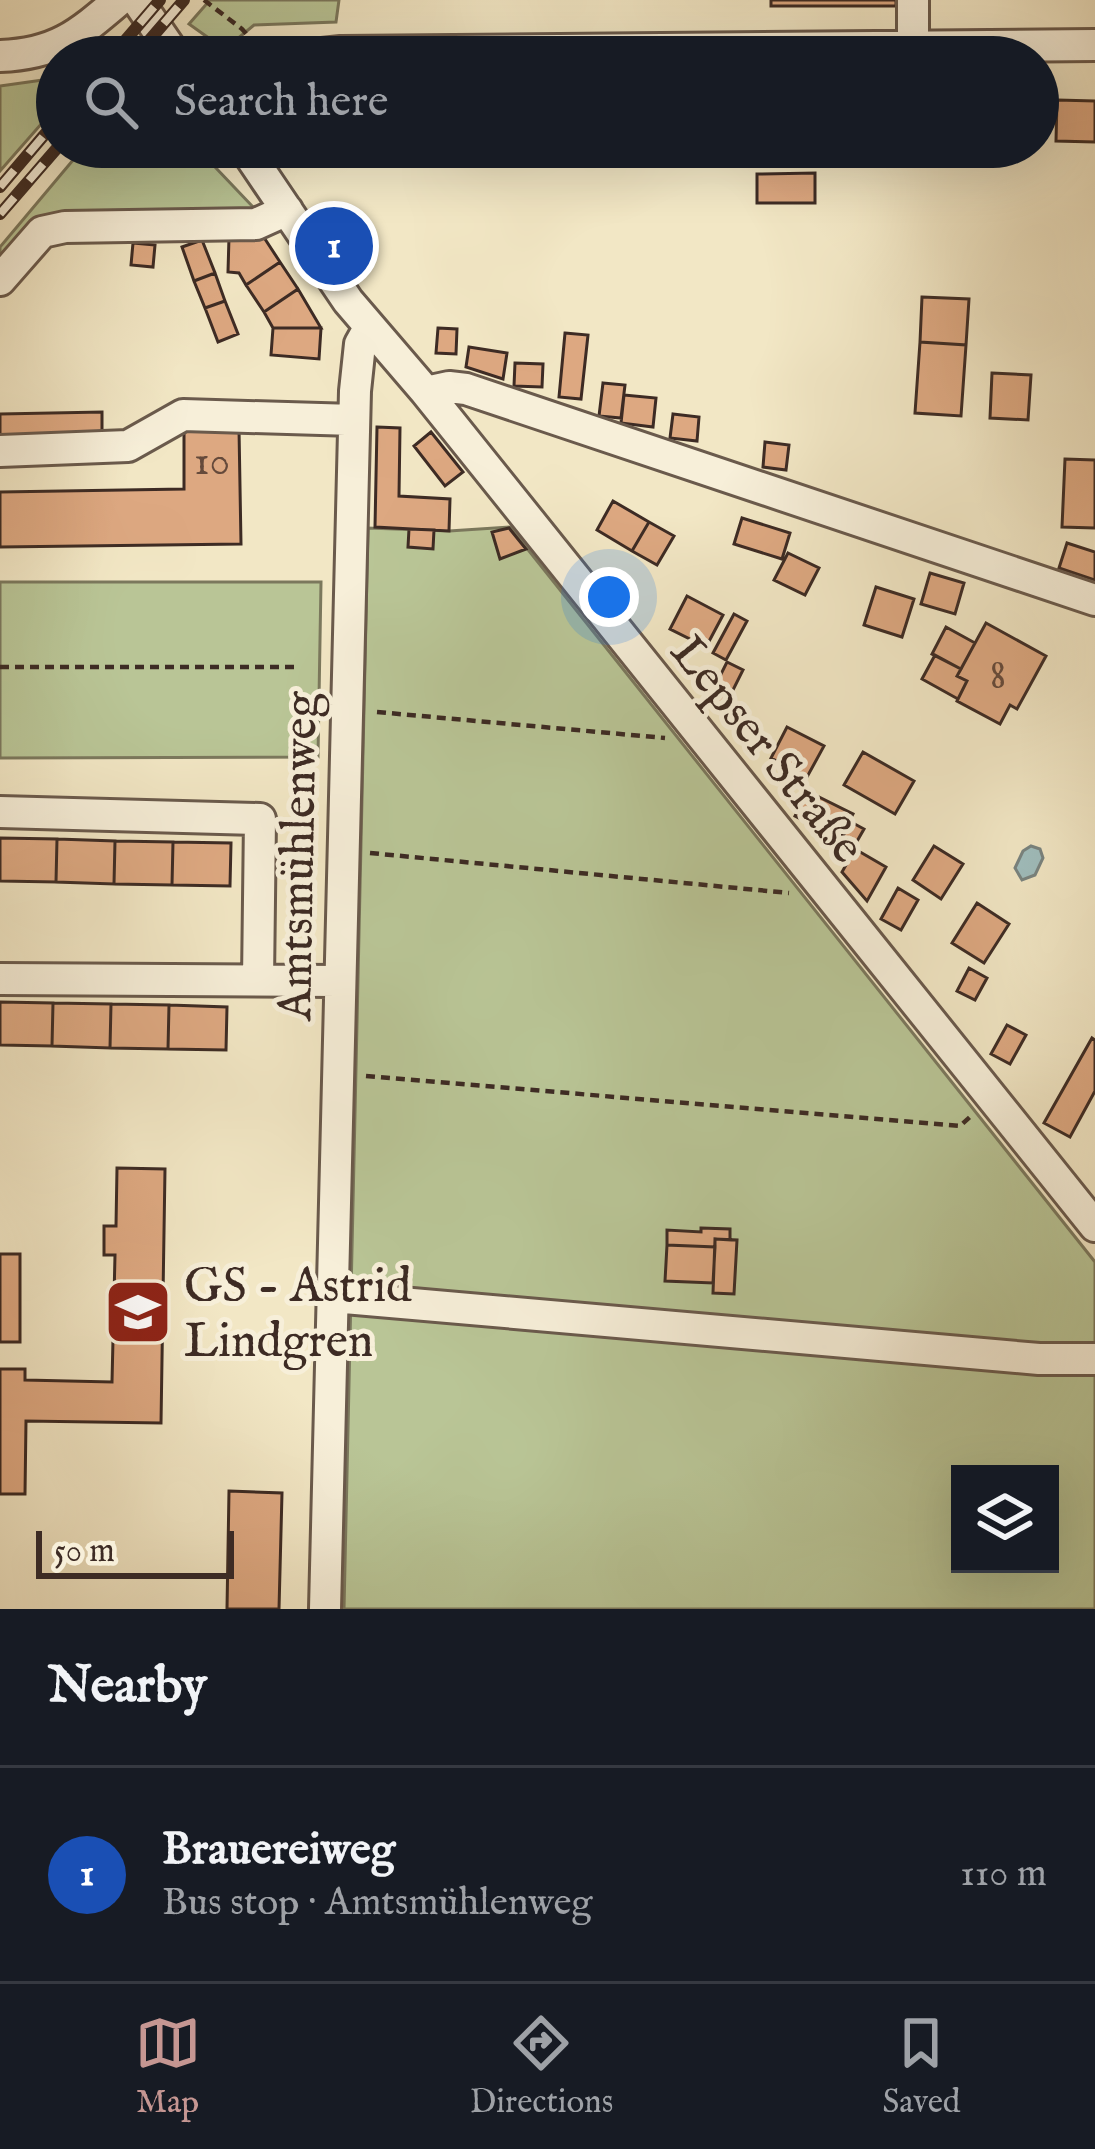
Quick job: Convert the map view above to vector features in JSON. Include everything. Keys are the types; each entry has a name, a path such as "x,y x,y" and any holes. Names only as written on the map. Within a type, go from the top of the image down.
{"street":[{"path":"73,36 119,0"},
{"path":"137,0 162,36"},
{"path":"913,0 914,36"},
{"path":"1059,46 1095,45"},
{"path":"0,56 36,53"},
{"path":"258,168 370,328"},
{"path":"0,280 42,232 65,227 256,224 287,210"},
{"name":"Lepser Straße","path":"370,328 1095,1226"},
{"name":"Amtsmühlenweg","path":"325,1609 354,420 360,344 370,328"},
{"path":"426,392 466,389 1095,600"},
{"path":"0,451 128,446 182,415 354,420"},
{"path":"0,812 260,819 258,980"},
{"path":"0,979 338,982"},
{"path":"333,1297 1039,1359 1095,1359"}],"path":[{"path":"204,0 248,36"},
{"path":"0,667 300,667"},
{"path":"344,709 664,738"},
{"path":"341,850 794,893 816,878"},
{"path":"336,1073 960,1126 989,1098"}],"green space":[{"path":"210,0 339,0 336,22 254,25 241,36 206,36 189,24"},
{"path":"36,81 36,130 0,171 0,86"},
{"path":"66,168 216,168 273,228 56,238 0,294 0,247"},
{"path":"510,527 1095,1262 1095,1609 344,1609 368,528"},
{"path":"0,582 321,582 318,757 0,758"}],"water":[{"path":"1031,846 1040,849 1043,858 1035,875 1022,880 1015,868"}],"building":[{"path":"771,0 896,0 896,6 771,6"},
{"path":"1059,100 1095,101 1095,142 1059,141"},
{"path":"815,173 815,203 757,203 757,174"},
{"path":"263,236 280,262 246,285 239,273 228,272 229,237"},
{"path":"202,240 215,273 194,281 182,247"},
{"path":"133,243 155,245 153,267 131,265"},
{"path":"280,262 298,289 264,312 246,285"},
{"path":"215,273 225,301 205,308 194,281"},
{"path":"298,289 321,328 273,328 264,312"},
{"path":"922,297 969,299 966,345 920,342"},
{"path":"225,301 238,334 218,342 205,308"},
{"path":"273,328 321,328 319,359 271,355"},
{"path":"438,328 457,329 456,354 436,353"},
{"path":"565,333 588,335 581,399 559,397"},
{"path":"920,342 966,345 961,416 915,413"},
{"path":"469,347 507,353 503,379 466,367"},
{"path":"515,363 543,364 542,387 514,386"},
{"path":"992,373 1031,375 1028,420 990,418"},
{"path":"603,383 625,385 621,418 599,416"},
{"path":"624,395 656,398 653,427 621,423"},
{"path":"102,412 102,442 0,444 0,414"},
{"path":"673,414 699,417 697,441 670,438"},
{"path":"377,427 400,428 399,496 450,499 449,531 375,527"},
{"path":"239,429 241,544 0,547 0,492 184,489 184,430"},
{"path":"431,432 463,472 445,486 414,446"},
{"path":"765,442 789,445 786,470 763,467"},
{"path":"1065,459 1095,460 1095,528 1062,527"},
{"path":"613,501 649,522 632,551 597,530"},
{"path":"742,518 790,533 782,559 734,544"},
{"path":"649,522 674,536 657,565 632,551"},
{"path":"509,528 526,549 500,559 492,532"},
{"path":"409,529 434,530 433,549 408,547"},
{"path":"1067,543 1095,552 1095,580 1059,568"},
{"path":"788,553 819,568 805,595 774,580"},
{"path":"930,573 964,583 955,614 921,604"},
{"path":"876,587 914,599 902,637 864,625"},
{"path":"687,596 723,615 706,647 670,629"},
{"path":"734,614 747,621 726,660 713,653"},
{"path":"986,623 1046,656 1017,709 1010,705 1000,724 957,701 967,681 957,676"},
{"path":"946,627 975,643 961,669 932,654"},
{"path":"935,655 961,669 957,676 967,681 958,699 922,679"},
{"path":"727,662 743,670 724,708 708,700"},
{"path":"787,727 824,746 807,777 771,758"},
{"path":"863,752 914,781 895,814 844,785"},
{"path":"807,791 853,814 840,839 795,816"},
{"path":"851,822 864,829 852,850 839,843"},
{"path":"0,838 57,839 56,882 0,881"},
{"path":"57,839 115,841 114,884 56,882"},
{"path":"115,841 173,842 172,885 114,884"},
{"path":"173,842 231,843 230,886 172,885"},
{"path":"934,846 963,864 941,899 913,880"},
{"path":"855,849 886,867 867,901 842,872"},
{"path":"898,888 918,900 901,930 881,919"},
{"path":"977,903 1009,924 984,963 952,943"},
{"path":"969,968 987,978 975,1000 957,991"},
{"path":"0,1002 53,1003 52,1046 0,1045"},
{"path":"53,1003 111,1004 110,1048 52,1046"},
{"path":"111,1004 169,1005 168,1049 110,1048"},
{"path":"169,1005 227,1007 226,1050 168,1049"},
{"path":"1007,1025 1026,1035 1010,1064 991,1054"},
{"path":"1092,1038 1095,1091 1070,1137 1044,1123"},
{"name":"GS - Astrid Lindgren","path":"117,1168 165,1169 161,1423 26,1421 25,1494 0,1494 0,1369 25,1369 25,1380 112,1382 115,1255 104,1255 104,1226 116,1226"},
{"path":"701,1228 730,1229 730,1240 715,1239 715,1247 667,1245 667,1230 701,1232"},
{"path":"715,1239 737,1240 734,1294 713,1293"},
{"path":"667,1245 715,1247 713,1283 665,1281"},
{"path":"0,1254 20,1254 20,1342 0,1342"},
{"path":"229,1491 282,1493 279,1609 227,1609"}],"railway":[{"path":"129,36 160,0"},
{"path":"153,36 184,0"},
{"path":"0,187 36,145"},
{"path":"0,214 40,168"}],"place":[{"name":"Brauereiweg","path":"334,246"},
{"name":"GS - Astrid Lindgren","path":"138,1312"}]}
